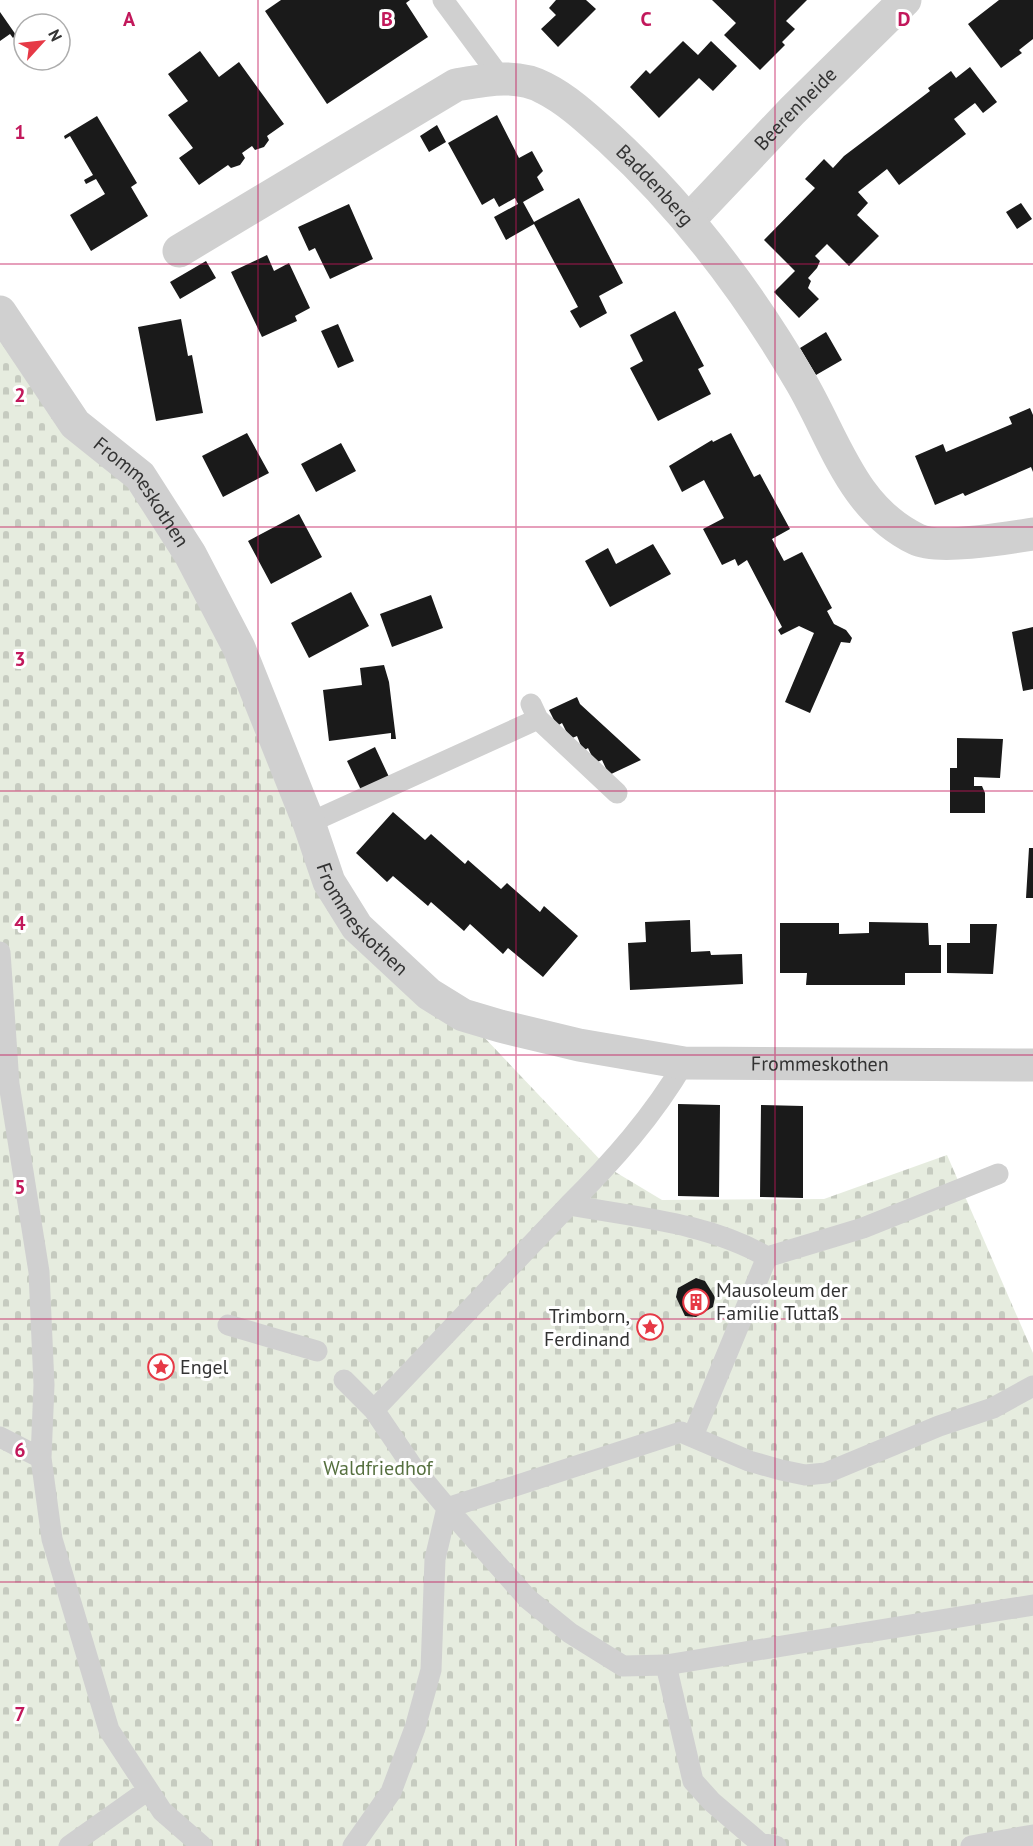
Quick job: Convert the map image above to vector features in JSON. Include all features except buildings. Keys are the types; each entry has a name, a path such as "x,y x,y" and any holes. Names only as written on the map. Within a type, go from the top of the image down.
{"street":[{"name":"Beerenheide","path":"689,220 792,111 905,0"},
{"name":"Baddenberg","path":"179,251 456,85 500,77 543,87 586,117 644,170 689,220 741,290 801,382 864,498 887,522 919,541 962,543 1033,534"},
{"name":"Frommeskothen","path":"0,312 75,424 140,476 190,555 238,648 309,824 329,882 357,927 429,994 463,1015 500,1026 579,1045 684,1063 1033,1065"}],"lane":[{"path":"443,0 500,77"},
{"path":"309,824 535,711 617,793"},
{"path":"0,952 9,1084 33,1225 42,1306 41,1458 52,1539 88,1664 110,1730 162,1811 202,1846"},
{"path":"374,1410 607,1167 662,1101 684,1063"},
{"path":"569,1205 693,1228 742,1242 767,1257 863,1228 998,1174"},
{"path":"693,1436 767,1257"},
{"path":"228,1324 317,1351"},
{"path":"344,1380 374,1410 412,1466 528,1599 570,1633 623,1666 666,1665 1033,1605"},
{"path":"447,1508 681,1432 750,1461 781,1470 805,1475 826,1473 939,1426 993,1408 1033,1386"},
{"path":"0,1437 41,1458"},
{"path":"353,1846 391,1792 416,1728 431,1670 435,1559 447,1508"},
{"path":"666,1665 693,1781 712,1802 760,1843 776,1846"},
{"path":"69,1846 148,1790"},
{"path":"971,1846 1033,1835"}],"green space":[{"name":"Waldfriedhof","path":"0,312 190,554 329,882 463,1015 607,1167 662,1200 824,1199 947,1155 1033,1353 1033,1846 0,1846"}],"place":[{"name":"Mausoleum der Familie Tuttaß","path":"696,1302"},
{"name":"Trimborn, Ferdinand","path":"650,1327"},
{"name":"Engel","path":"161,1367"}]}
